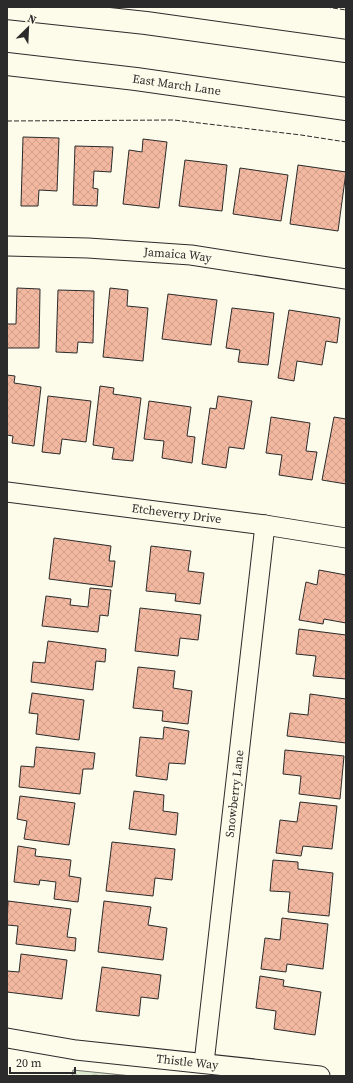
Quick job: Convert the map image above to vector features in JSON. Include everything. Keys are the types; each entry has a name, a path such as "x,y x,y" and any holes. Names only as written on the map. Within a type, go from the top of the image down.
{"main road":[{"path":"7,8 146,23 346,51"},
{"name":"East March Lane","path":"7,64 136,79 346,109"}],"street":[{"name":"Jamaica Way","path":"7,246 88,248 191,255 346,279"},
{"name":"Etcheverry Drive","path":"7,492 264,525 346,538"},
{"name":"Snowberry Lane","path":"204,1063 264,525"},
{"name":"Thistle Way","path":"7,1038 76,1050 320,1076"}],"green space":[{"path":"73,1070 132,1076 72,1076"}],"building":[{"path":"23,137 59,138 57,191 39,190 38,206 21,206"},
{"path":"143,139 167,142 159,208 123,204 129,150 142,152"},
{"path":"75,146 113,147 111,172 94,171 93,188 98,189 97,206 73,205"},
{"path":"185,160 227,165 222,211 179,206"},
{"path":"298,165 346,172 338,231 290,224"},
{"path":"240,168 288,175 281,221 233,214"},
{"path":"17,288 40,289 39,348 7,348 7,324 16,324"},
{"path":"110,288 128,290 127,306 148,308 143,361 103,357"},
{"path":"58,290 94,291 93,343 78,342 77,353 56,352"},
{"path":"168,294 217,300 211,345 162,339"},
{"path":"232,308 274,313 268,365 238,362 240,350 226,348"},
{"path":"289,310 340,318 337,343 326,341 322,365 297,361 294,381 278,378"},
{"path":"7,375 15,376 14,383 41,387 34,446 12,443 13,436 7,435"},
{"path":"100,386 114,388 113,394 141,398 133,461 112,459 114,448 93,445"},
{"path":"48,396 91,401 86,442 62,439 60,454 42,452"},
{"path":"218,396 252,401 244,449 229,447 226,468 202,464 210,408 216,409"},
{"path":"149,401 191,407 187,436 195,437 192,463 162,458 164,441 144,439"},
{"path":"271,417 310,423 306,451 317,452 312,480 279,475 282,455 266,453"},
{"path":"334,417 346,419 346,484 322,480"},
{"path":"54,538 111,546 109,561 115,561 112,587 49,579"},
{"path":"151,546 191,551 188,571 204,573 200,604 175,601 176,594 146,591"},
{"path":"319,570 346,575 346,623 324,619 323,624 299,620 306,582 317,585"},
{"path":"90,588 111,590 108,616 100,615 98,632 42,626 46,596 71,599 70,605 88,607"},
{"path":"140,608 201,615 198,640 180,638 178,656 135,651"},
{"path":"299,629 346,635 346,679 313,676 316,656 296,654"},
{"path":"48,641 106,649 105,662 96,661 93,690 31,682 33,662 45,663"},
{"path":"138,667 175,671 173,688 192,691 188,724 162,721 163,711 133,708"},
{"path":"32,693 84,700 79,740 36,734 38,714 29,713"},
{"path":"310,694 346,699 346,743 287,736 290,713 308,715"},
{"path":"164,727 189,731 185,764 169,763 167,780 136,776 140,737 163,739"},
{"path":"36,747 95,753 93,769 83,769 80,794 19,787 21,766 34,767"},
{"path":"285,750 344,756 340,799 299,794 301,776 283,774"},
{"path":"134,791 164,795 163,811 178,813 176,835 129,829"},
{"path":"20,796 75,803 69,845 24,839 27,821 17,819"},
{"path":"300,802 337,806 332,849 303,846 301,856 276,853 280,820 297,822"},
{"path":"112,842 175,849 172,880 155,878 153,896 106,891"},
{"path":"18,846 36,849 35,856 71,860 69,876 81,878 78,902 54,899 56,882 40,880 39,885 14,882"},
{"path":"273,860 298,862 298,869 333,873 329,916 288,912 290,892 270,891"},
{"path":"8,901 71,909 67,937 76,938 75,951 16,944 18,926 7,925"},
{"path":"104,901 151,907 148,925 167,928 163,960 98,952"},
{"path":"282,918 328,924 323,969 287,964 286,972 261,969 265,938 280,940"},
{"path":"21,954 67,960 62,999 7,992 7,971 19,972"},
{"path":"102,967 161,975 158,999 141,997 139,1016 96,1011"},
{"path":"260,976 284,980 283,986 321,992 315,1035 274,1029 276,1011 256,1008"}],"fence":[{"path":"326,7 346,10"},
{"path":"7,121 174,120 301,135 346,142"}]}
